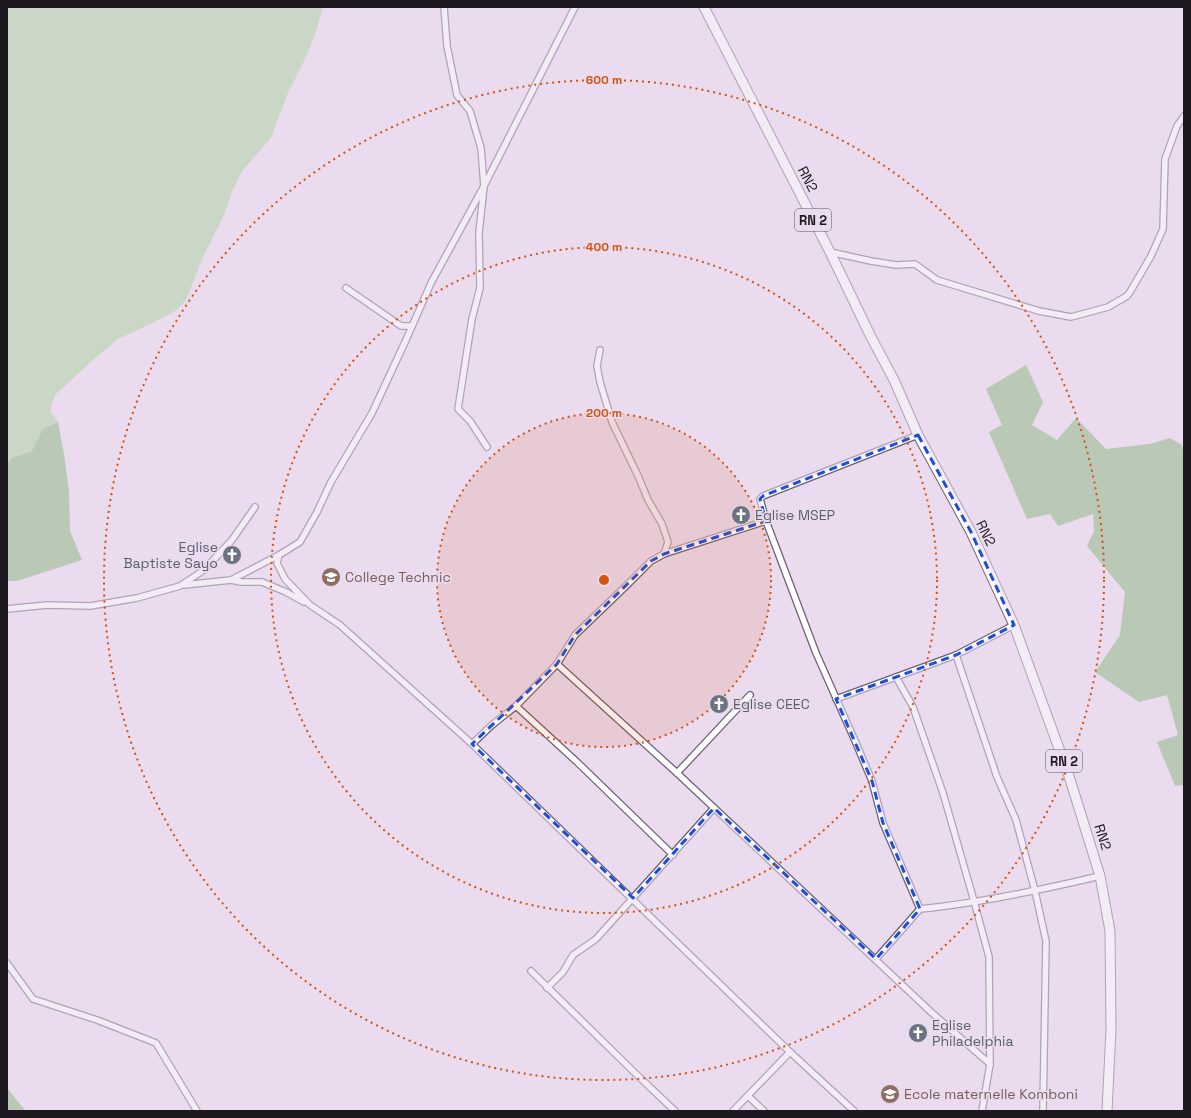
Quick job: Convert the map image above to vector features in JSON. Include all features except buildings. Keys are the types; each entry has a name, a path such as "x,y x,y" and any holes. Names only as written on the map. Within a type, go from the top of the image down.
{"main road":[{"name":"RN2","path":"704,7 830,252 861,318 894,380 918,435 971,532 1014,625 1069,776 1100,876 1110,931 1111,1029 1107,1111"}],"street":[{"path":"444,7 447,46 457,95 470,110 481,148 484,186 479,233 480,288 472,319 458,409 470,421 487,447"},
{"path":"231,580 279,556 300,542 317,512 331,482 372,413 430,283 484,186 575,7"},
{"path":"830,252 871,262 896,265 915,264 936,280 1039,311 1071,317 1108,307 1127,296 1130,292 1151,256 1163,229 1165,159 1177,126 1184,116"},
{"path":"346,288 401,326 412,326"},
{"path":"600,350 597,366 600,382 612,422 648,500 662,524 668,542 664,554"},
{"path":"918,435 763,496 760,499 766,521 816,653 872,781 883,823 920,909"},
{"path":"182,585 203,571 232,540 256,507"},
{"path":"472,744 492,725 516,706 557,664 574,635 651,561 664,554 766,521"},
{"path":"279,556 278,563 285,579 310,605"},
{"path":"7,609 47,605 90,606 137,598 182,585 231,580 241,582 262,582 286,592 310,605 340,625 472,744 790,1052 854,1111"},
{"path":"836,700 956,655 1014,625"},
{"path":"956,655 997,777 1016,820 1035,891 1046,941 1043,1111"},
{"path":"557,664 677,773 931,1012 990,1064"},
{"path":"896,677 913,706 938,778 989,957 990,1064 982,1111"},
{"path":"677,773 750,695"},
{"path":"516,706 577,762 673,855"},
{"path":"547,988 563,972 573,955 596,939 714,808"},
{"path":"876,959 920,909 1035,891 1100,876"},
{"path":"7,963 33,999 97,1020 156,1042 197,1111"},
{"path":"530,971 675,1111"},
{"path":"732,1111 790,1052"},
{"path":"748,1096 764,1111"}],"highlighted area":[{"path":"918,435 971,532 1014,625 956,655 836,699 872,781 883,823 920,909 876,959 714,808 633,898 472,744 557,664 575,635 651,561 664,554 766,521 760,499 763,496"}],"green space":[{"path":"7,7 323,7 308,53 287,95 271,138 242,171 232,192 224,215 203,257 186,300 175,311 118,339 93,360 55,395 50,411 58,422 50,425 32,451 12,458 7,464"},
{"path":"1026,365 1043,402 1032,425 1057,440 1076,418 1106,449 1150,444 1170,438 1182,445 1184,454 1184,785 1175,786 1157,742 1178,735 1167,695 1139,702 1095,672 1120,635 1125,592 1087,546 1094,531 1093,514 1058,526 1050,514 1027,519 989,432 1002,425 986,389"},
{"path":"58,422 69,492 70,531 82,560 17,581 7,581 7,464 12,458 32,451 43,429"},
{"path":"7,1088 24,1109 25,1111 7,1111"}],"place":[{"name":"Eglise MSEP","path":"741,515"},
{"name":"Eglise Baptiste Sayo","path":"232,555"},
{"name":"College Technic","path":"331,577"},
{"name":"Eglise CEEC","path":"719,704"},
{"name":"Eglise Philadelphia","path":"918,1033"},
{"name":"Ecole maternelle Komboni","path":"890,1094"}]}
